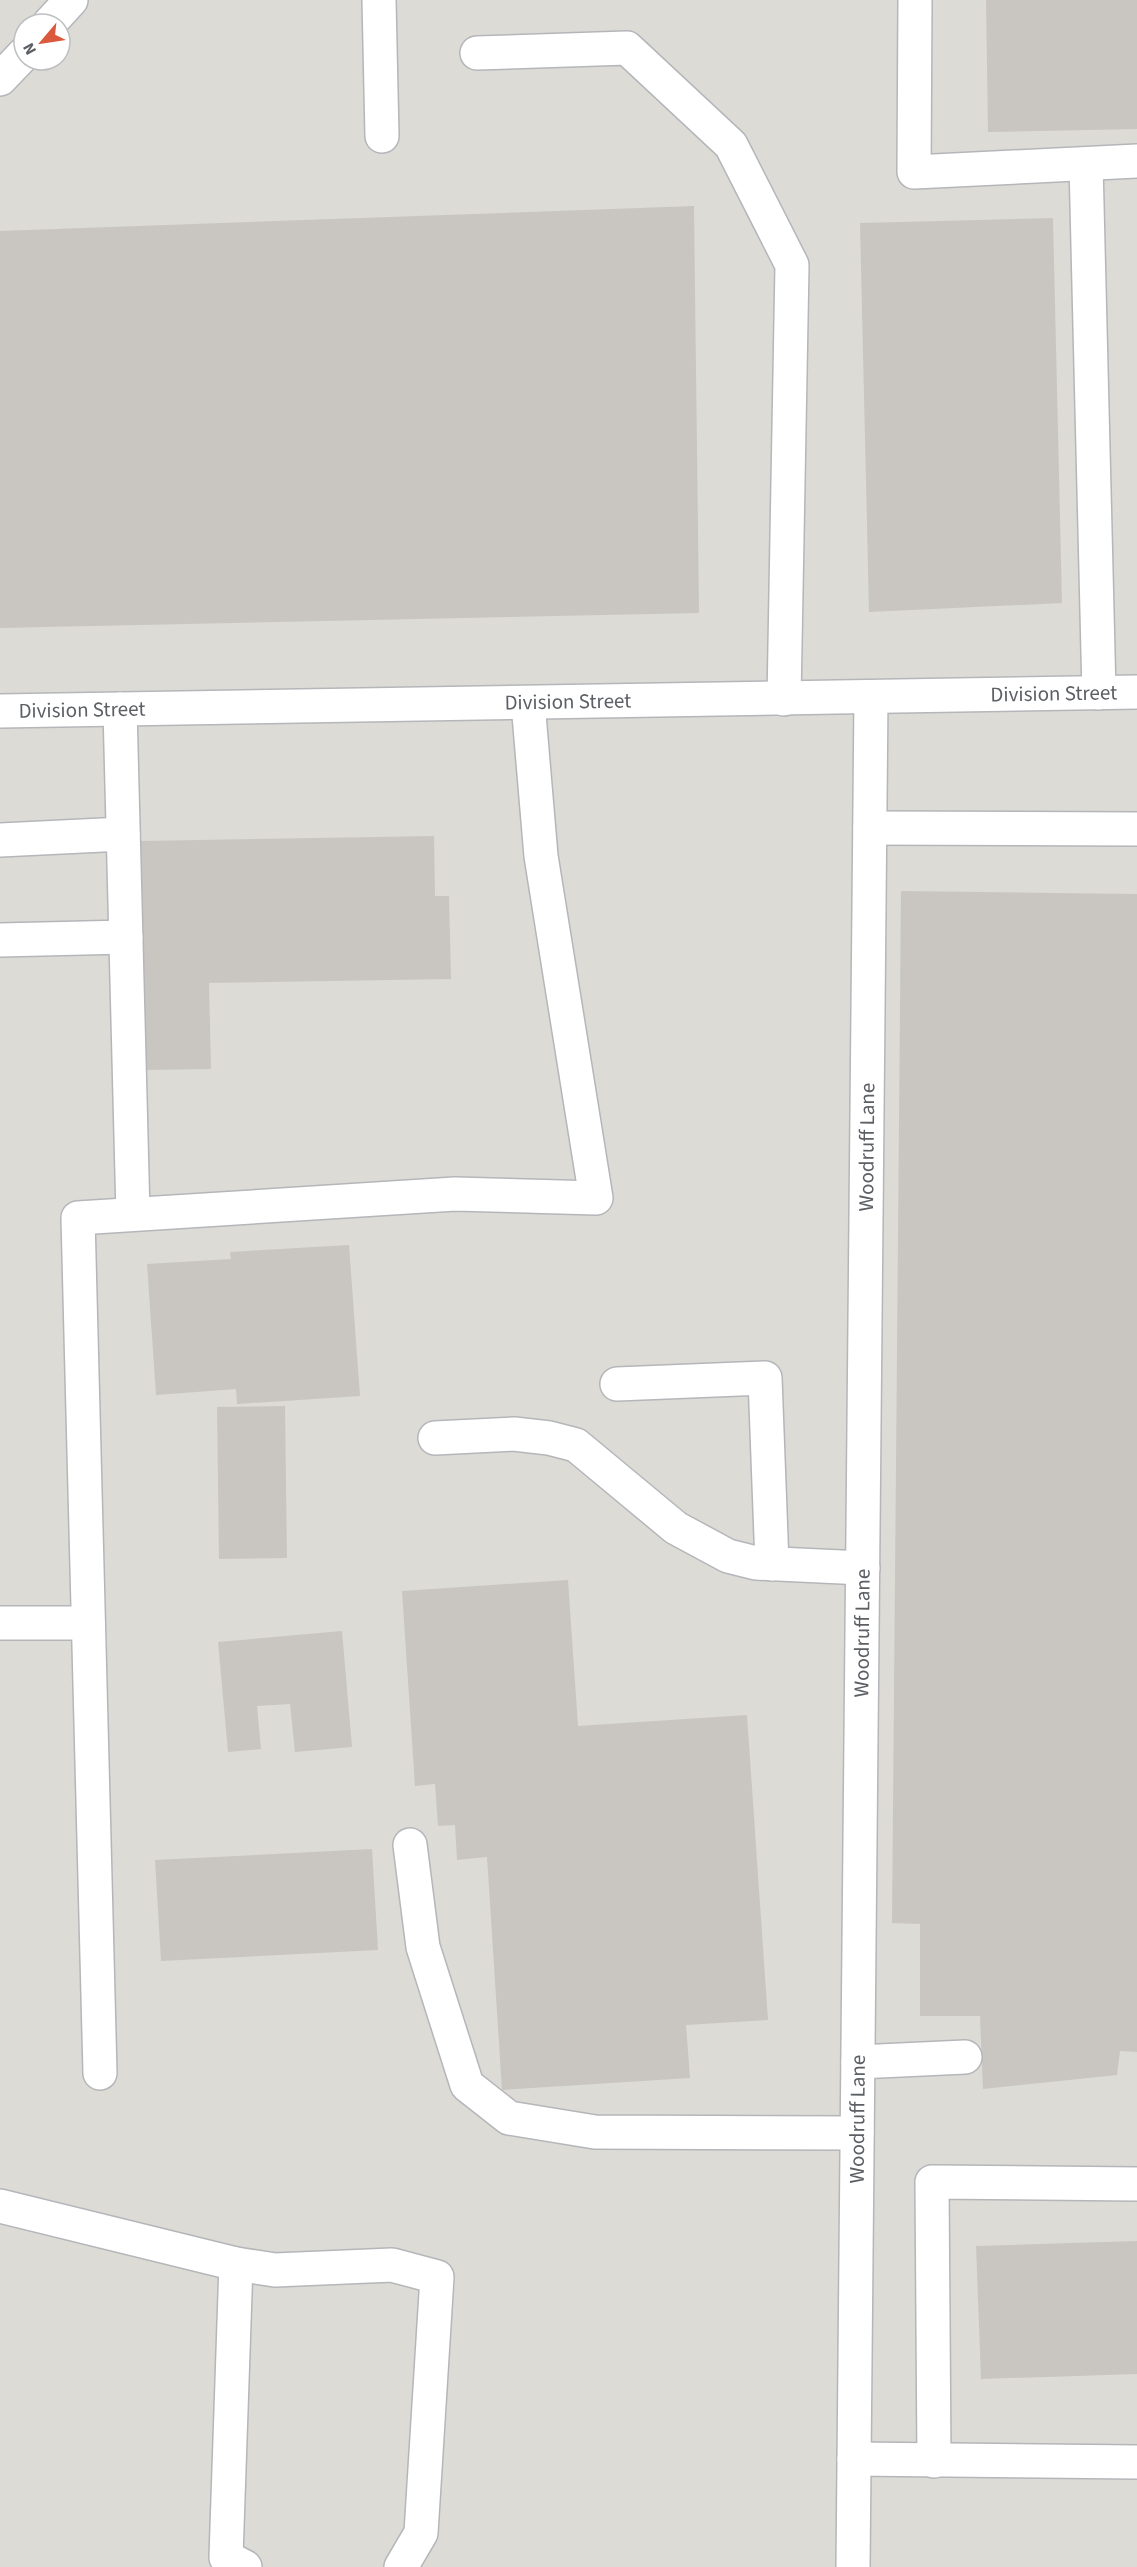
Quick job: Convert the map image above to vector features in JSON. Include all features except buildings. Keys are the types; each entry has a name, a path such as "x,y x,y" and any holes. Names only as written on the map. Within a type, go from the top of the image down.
{"street":[{"path":"60,12 71,0"},
{"path":"379,0 382,135"},
{"path":"915,0 914,172 1137,161"},
{"path":"477,53 627,48 731,145 792,265 784,699"},
{"path":"0,79 12,66"},
{"path":"1086,164 1099,693"},
{"name":"Division Street","path":"0,711 1137,692"},
{"name":"Woodruff Lane","path":"853,2567 871,698"},
{"path":"100,2073 78,1218 455,1194 596,1198 542,856 528,703"},
{"path":"120,709 133,1214"},
{"path":"870,828 1137,829"},
{"path":"0,840 123,834"},
{"path":"0,940 126,936"},
{"path":"617,1384 765,1378 772,1564"},
{"path":"435,1438 514,1434 549,1438 576,1445 676,1528 728,1556 756,1563 863,1568"},
{"path":"0,1623 88,1623"},
{"path":"410,1845 423,1947 467,2085 509,2118 595,2132 857,2133"},
{"path":"858,2062 964,2057"},
{"path":"934,2461 932,2182 1137,2184"},
{"path":"0,2206 236,2264 275,2270 392,2265 437,2277 421,2533 400,2567"},
{"path":"236,2264 226,2557 245,2567"},
{"path":"854,2459 1137,2462"}],"shaded area":[{"path":"0,0 1137,0 1137,2567 0,2567"}]}
